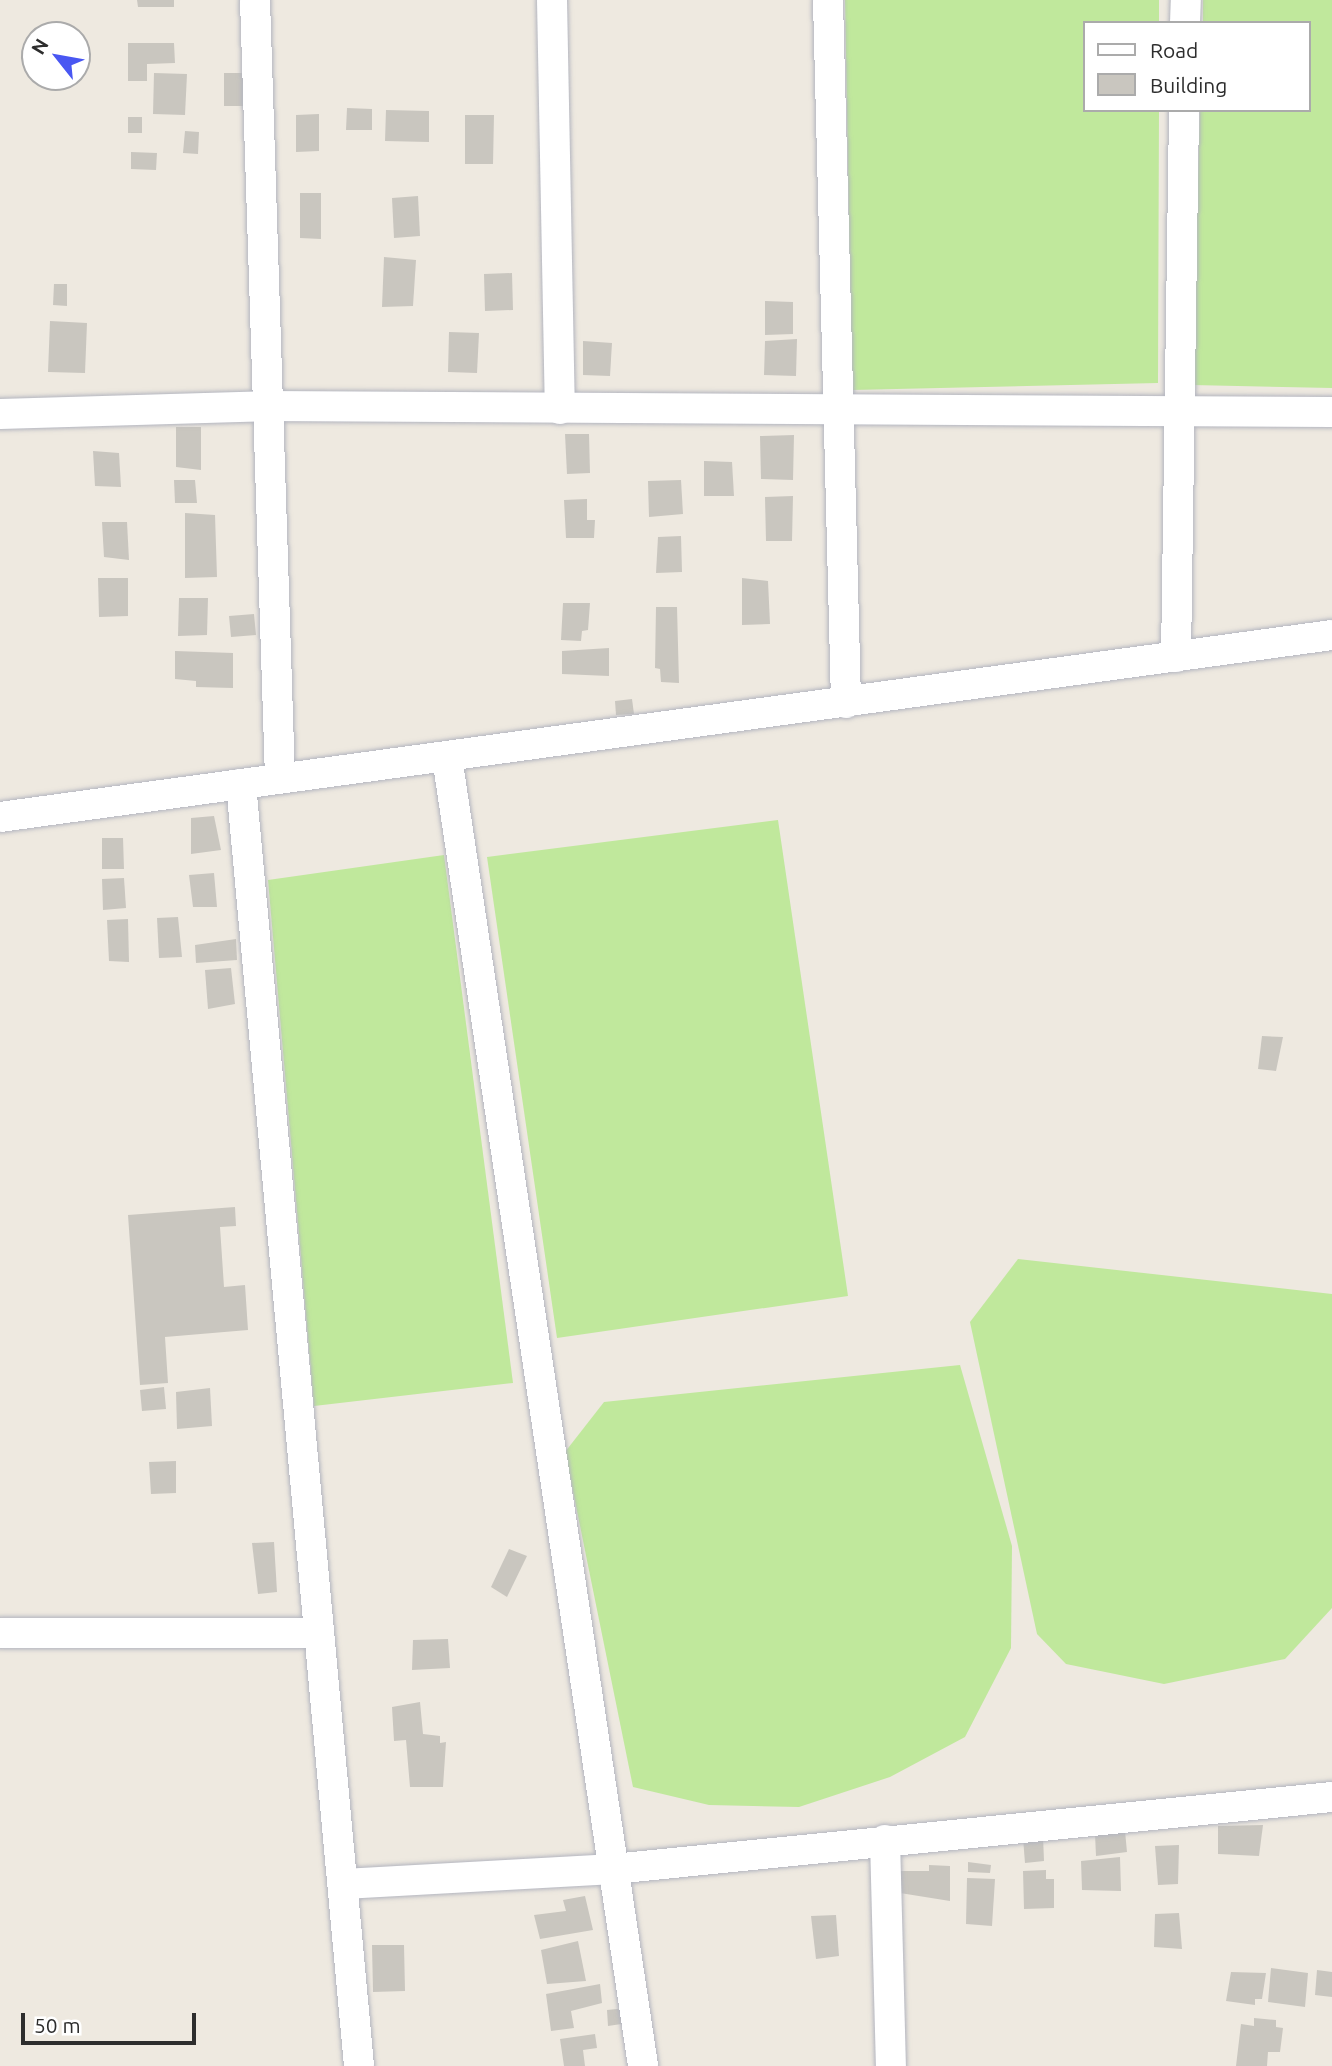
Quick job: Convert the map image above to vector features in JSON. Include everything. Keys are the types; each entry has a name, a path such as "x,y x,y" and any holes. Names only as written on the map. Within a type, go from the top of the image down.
{"street":[{"path":"255,0 265,407 280,779"},
{"path":"552,0 560,409"},
{"path":"828,0 836,407 846,703"},
{"path":"1185,21 1186,0"},
{"path":"1176,657 1177,410 1184,112"},
{"path":"0,414 265,407 836,407 1332,412"},
{"path":"0,817 1332,635"},
{"path":"447,757 643,2066"},
{"path":"242,784 316,1633 345,1884 359,2066"},
{"path":"0,1633 316,1633"},
{"path":"345,1884 613,1869 1332,1797"},
{"path":"885,1840 891,2066"}],"green space":[{"path":"845,0 1159,0 1159,21 1084,21 1084,112 1159,112 1158,383 852,390"},
{"path":"1203,0 1332,0 1332,388 1192,385 1200,112 1311,112 1311,21 1203,21"},
{"path":"778,820 848,1296 557,1338 487,857"},
{"path":"444,855 513,1383 314,1406 268,880"},
{"path":"1018,1259 1332,1294 1332,1608 1285,1659 1164,1684 1066,1664 1037,1634 970,1322"},
{"path":"960,1365 1012,1546 1011,1648 965,1737 890,1777 799,1807 709,1805 633,1787 565,1452 604,1402"}],"building":[{"path":"137,0 174,0 174,7 138,7"},
{"path":"128,43 174,43 175,63 147,64 147,81 128,81"},
{"path":"154,73 187,74 185,115 153,114"},
{"path":"224,73 247,73 247,106 224,106"},
{"path":"347,108 372,109 372,130 346,130"},
{"path":"386,110 429,111 429,142 385,141"},
{"path":"319,114 319,151 296,152 296,115"},
{"path":"465,115 494,115 493,164 465,164"},
{"path":"128,117 142,117 142,133 128,133"},
{"path":"185,131 199,132 198,154 183,153"},
{"path":"131,152 157,153 156,170 131,169"},
{"path":"300,193 321,193 321,239 300,238"},
{"path":"418,196 420,236 394,238 392,198"},
{"path":"384,257 416,260 413,306 382,307"},
{"path":"512,273 513,310 485,311 484,274"},
{"path":"54,284 67,284 67,306 53,305"},
{"path":"765,301 793,302 793,334 765,335"},
{"path":"50,321 87,323 85,373 48,372"},
{"path":"449,332 479,333 477,373 448,372"},
{"path":"797,339 796,376 764,375 765,341"},
{"path":"583,341 612,343 610,376 583,375"},
{"path":"176,427 201,427 201,470 176,467"},
{"path":"565,434 589,434 590,473 567,474"},
{"path":"794,435 793,480 761,479 760,436"},
{"path":"93,451 119,453 121,487 95,486"},
{"path":"704,461 732,462 734,496 704,496"},
{"path":"174,480 195,480 197,503 175,503"},
{"path":"681,480 683,514 649,517 648,481"},
{"path":"793,496 792,541 766,541 765,497"},
{"path":"587,499 587,520 595,520 594,538 566,538 564,500"},
{"path":"185,513 215,515 217,577 185,578"},
{"path":"102,522 127,522 129,560 104,557"},
{"path":"681,536 682,572 656,573 658,537"},
{"path":"98,578 128,578 128,616 99,617"},
{"path":"742,578 768,581 770,624 742,625"},
{"path":"179,598 208,598 207,635 178,636"},
{"path":"563,603 590,603 588,630 582,631 581,641 561,640"},
{"path":"656,607 677,607 679,683 661,682 660,669 655,668"},
{"path":"254,614 256,635 231,637 229,616"},
{"path":"609,648 609,676 562,674 562,651"},
{"path":"175,651 233,653 233,688 196,687 196,681 175,679"},
{"path":"632,699 634,714 616,715 615,701"},
{"path":"214,816 221,850 191,854 191,818"},
{"path":"102,838 123,838 124,869 102,869"},
{"path":"214,873 217,907 193,907 189,875"},
{"path":"124,878 126,908 103,910 102,879"},
{"path":"178,917 182,957 159,958 157,918"},
{"path":"128,919 129,962 109,961 107,920"},
{"path":"236,939 237,960 196,963 195,945"},
{"path":"231,968 235,1004 208,1009 205,970"},
{"path":"1262,1036 1283,1037 1276,1071 1258,1069"},
{"path":"235,1207 236,1226 220,1227 224,1287 245,1285 248,1330 165,1337 168,1383 140,1385 128,1215"},
{"path":"164,1387 166,1409 142,1411 140,1390"},
{"path":"210,1388 212,1426 177,1429 176,1392"},
{"path":"176,1461 176,1493 151,1494 149,1462"},
{"path":"274,1542 277,1592 258,1594 252,1543"},
{"path":"509,1549 527,1556 507,1597 491,1587"},
{"path":"448,1639 450,1668 412,1670 413,1640"},
{"path":"420,1702 423,1734 440,1736 440,1743 446,1742 443,1787 410,1787 406,1740 394,1741 392,1707"},
{"path":"1263,1825 1259,1856 1218,1854 1218,1826"},
{"path":"1125,1831 1127,1852 1096,1856 1095,1834"},
{"path":"1043,1836 1044,1861 1025,1863 1023,1838"},
{"path":"1179,1845 1178,1884 1158,1885 1155,1846"},
{"path":"1120,1857 1121,1891 1082,1890 1081,1861"},
{"path":"968,1862 991,1865 990,1873 968,1872"},
{"path":"929,1865 950,1866 950,1901 900,1893 901,1871 929,1871"},
{"path":"1046,1870 1046,1879 1054,1879 1054,1908 1024,1909 1023,1871"},
{"path":"967,1878 995,1879 992,1926 966,1924"},
{"path":"585,1896 593,1930 540,1939 534,1915 566,1911 563,1900"},
{"path":"1179,1913 1182,1949 1154,1947 1155,1914"},
{"path":"836,1915 839,1956 816,1959 811,1916"},
{"path":"578,1941 586,1981 547,1984 541,1950"},
{"path":"372,1945 404,1945 405,1991 373,1992"},
{"path":"1271,1968 1308,1973 1305,2007 1268,2002"},
{"path":"1317,1970 1332,1972 1332,1997 1315,1995"},
{"path":"1231,1972 1266,1973 1262,1999 1255,1999 1255,2005 1226,2001"},
{"path":"600,1984 602,2003 571,2011 574,2028 551,2031 546,1994"},
{"path":"627,2008 628,2023 608,2026 607,2010"},
{"path":"1254,2018 1276,2020 1276,2027 1283,2028 1280,2052 1268,2052 1267,2066 1236,2066 1241,2024 1254,2026"},
{"path":"595,2034 597,2048 583,2050 585,2066 564,2066 560,2039"}]}
